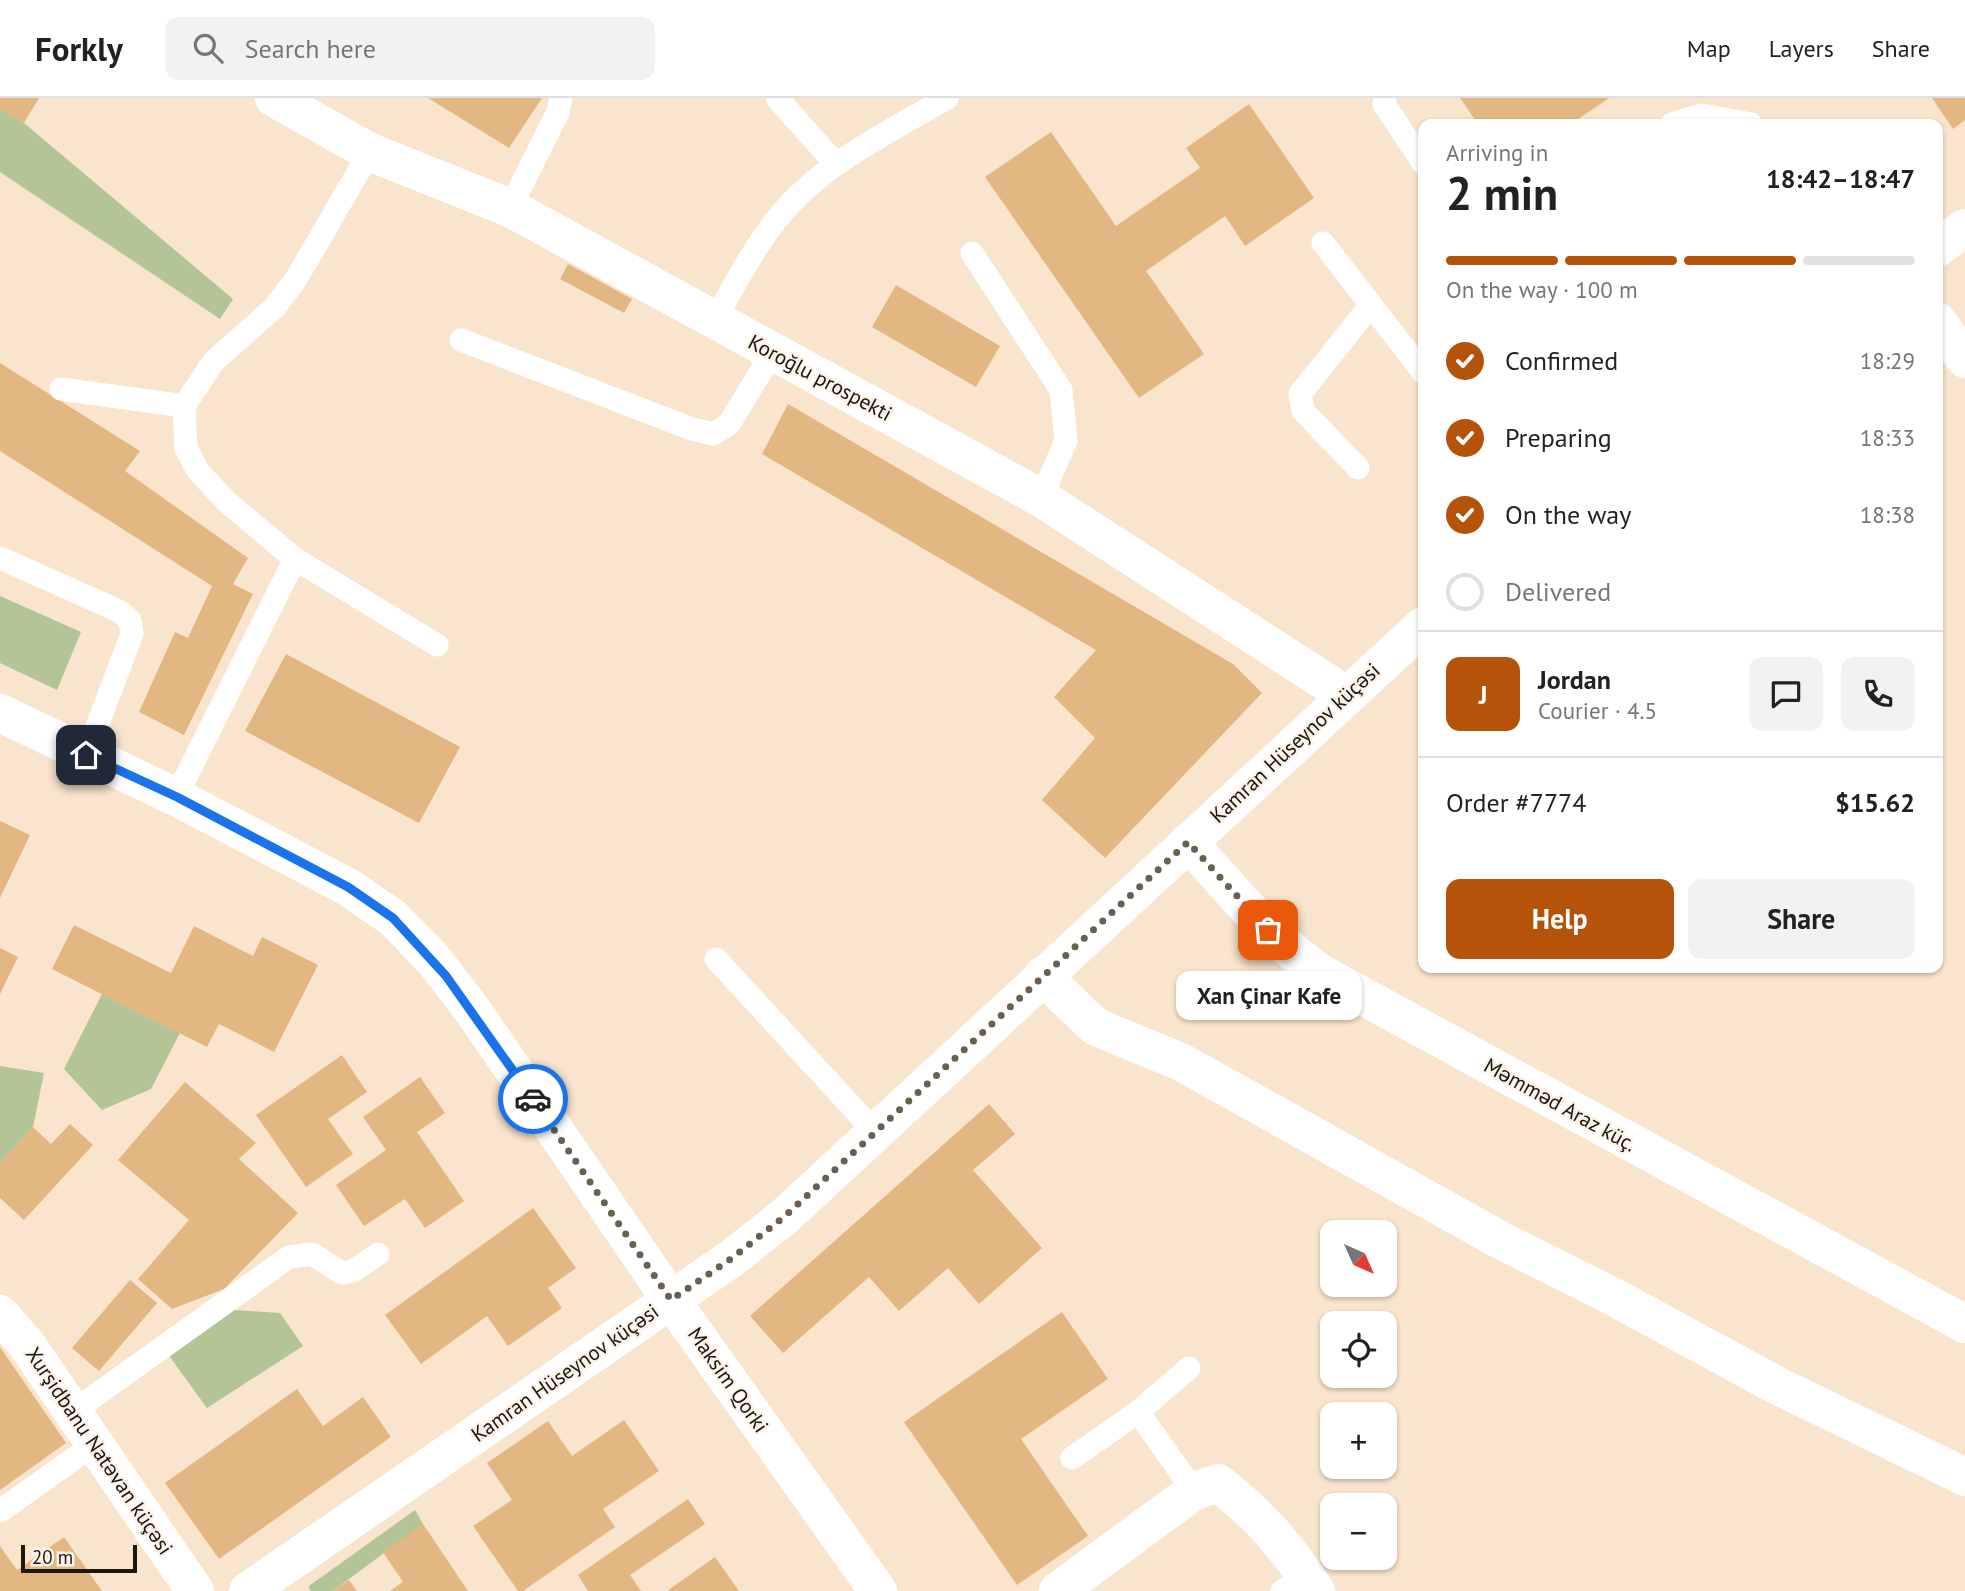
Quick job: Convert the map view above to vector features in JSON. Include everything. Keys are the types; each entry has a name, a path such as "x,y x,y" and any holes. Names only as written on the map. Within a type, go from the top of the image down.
{"street":[{"name":"Koroğlu prospekti","path":"274,98 316,108 370,152 510,208 1041,498 1346,695"},
{"path":"1943,244 1965,228"},
{"path":"1943,329 1965,359"},
{"name":"Kamran Hüseynov küçəsi","path":"248,1591 732,1258 785,1216 1418,630"},
{"name":"Maksim Qorki","path":"0,713 177,797 348,887 393,918 433,959 473,1011 671,1300 878,1591"},
{"name":"Məmməd Araz küç.","path":"1188,842 1268,930 1292,953 1322,974 1965,1324"},
{"path":"1042,976 1096,1027 1181,1062 1502,1241 1612,1296 1776,1385 1965,1476"},
{"name":"Xurşidbanu Natəvan küçəsi","path":"0,1314 27,1345 195,1591"},
{"path":"1058,1591 1194,1491 1219,1483 1251,1508 1284,1543 1301,1586"}],"lane":[{"path":"510,208 558,111 561,98"},
{"path":"777,98 835,163"},
{"path":"714,320 770,228 835,163 947,98"},
{"path":"1385,98 1384,104 1390,115 1418,156"},
{"path":"1688,119 1701,115 1723,119"},
{"path":"370,152 296,279 275,307 214,361 184,406 186,448 198,471 227,502 295,559 437,646"},
{"path":"1323,243 1418,366"},
{"path":"972,253 1061,390 1066,441 1041,498"},
{"path":"1358,468 1303,411 1300,394 1370,306"},
{"path":"461,340 692,429 713,434 729,424 773,352"},
{"path":"61,389 184,406"},
{"path":"0,558 121,612 130,621 132,634 86,755"},
{"path":"177,797 295,559"},
{"path":"716,959 876,1133"},
{"path":"71,1413 289,1257 312,1254 342,1273 353,1271 378,1254"},
{"path":"1072,1458 1138,1412 1189,1368"},
{"path":"1138,1412 1194,1491"},
{"path":"0,1511 93,1445"}],"green space":[{"path":"0,109 24,123 233,299 220,319 0,172"},
{"path":"0,596 81,632 57,690 0,663"},
{"path":"102,994 180,1033 151,1089 102,1110 64,1069"},
{"path":"0,1066 44,1073 33,1127 0,1163"},
{"path":"234,1310 280,1313 303,1346 207,1408 167,1353"},
{"path":"415,1510 423,1524 333,1591 310,1591 309,1586"}],"building":[{"path":"0,98 39,98 24,123 0,109"},
{"path":"428,98 542,98 509,148"},
{"path":"1460,98 1609,98 1578,119 1475,119"},
{"path":"1932,98 1965,98 1965,120 1953,129"},
{"path":"1249,104 1314,198 1245,246 1225,216 1146,271 1204,354 1139,398 985,177 1051,132 1116,226 1200,168 1186,148"},
{"path":"568,264 632,299 624,313 560,279"},
{"path":"896,285 1000,346 976,387 872,327"},
{"path":"0,363 140,451 125,471 248,558 233,584 253,594 184,735 139,712 175,632 188,638 212,586 0,451"},
{"path":"788,404 1233,664 1262,693 1105,858 1042,800 1095,738 1054,697 1096,650 762,454"},
{"path":"286,654 460,747 419,823 245,731"},
{"path":"0,821 30,835 0,898"},
{"path":"74,925 171,973 194,926 253,956 262,937 318,965 274,1052 219,1024 207,1047 52,969"},
{"path":"0,948 18,957 0,994"},
{"path":"342,1055 367,1092 328,1119 353,1154 306,1187 256,1115"},
{"path":"420,1077 445,1113 417,1132 464,1201 425,1228 405,1199 364,1226 336,1185 386,1150 363,1117"},
{"path":"185,1082 256,1143 239,1159 298,1213 224,1289 172,1309 138,1279 189,1220 118,1160"},
{"path":"989,1104 1015,1134 973,1170 1042,1248 979,1304 948,1268 899,1311 869,1277 783,1353 750,1316"},
{"path":"70,1124 93,1145 24,1220 0,1198 0,1163 33,1127 51,1144"},
{"path":"533,1208 576,1268 548,1288 562,1308 508,1346 487,1316 421,1364 385,1315"},
{"path":"130,1280 157,1303 99,1371 72,1348"},
{"path":"1062,1312 1108,1379 1021,1439 1088,1536 1017,1585 904,1422"},
{"path":"0,1347 66,1443 0,1490"},
{"path":"297,1389 323,1426 363,1397 391,1437 219,1559 165,1483"},
{"path":"624,1420 659,1471 603,1509 615,1527 523,1591 518,1591 473,1526 512,1500 487,1463 548,1421 572,1456"},
{"path":"688,1499 705,1524 630,1575 641,1591 588,1591 578,1575"},
{"path":"423,1524 468,1591 390,1591 403,1582 383,1552"},
{"path":"64,1537 102,1591 0,1591 0,1546 17,1570"},
{"path":"715,1557 739,1591 667,1591"},
{"path":"349,1580 357,1591 333,1591"}],"way so far":[{"path":"533,1099 671,1300 732,1258 785,1216 1188,842 1268,930"}],"place":[{"name":"Xan Çinar Kafe","path":"1268,930"}],"route":[{"path":"86,755 177,797 348,887 393,918 433,959 473,1011 533,1099"}]}
